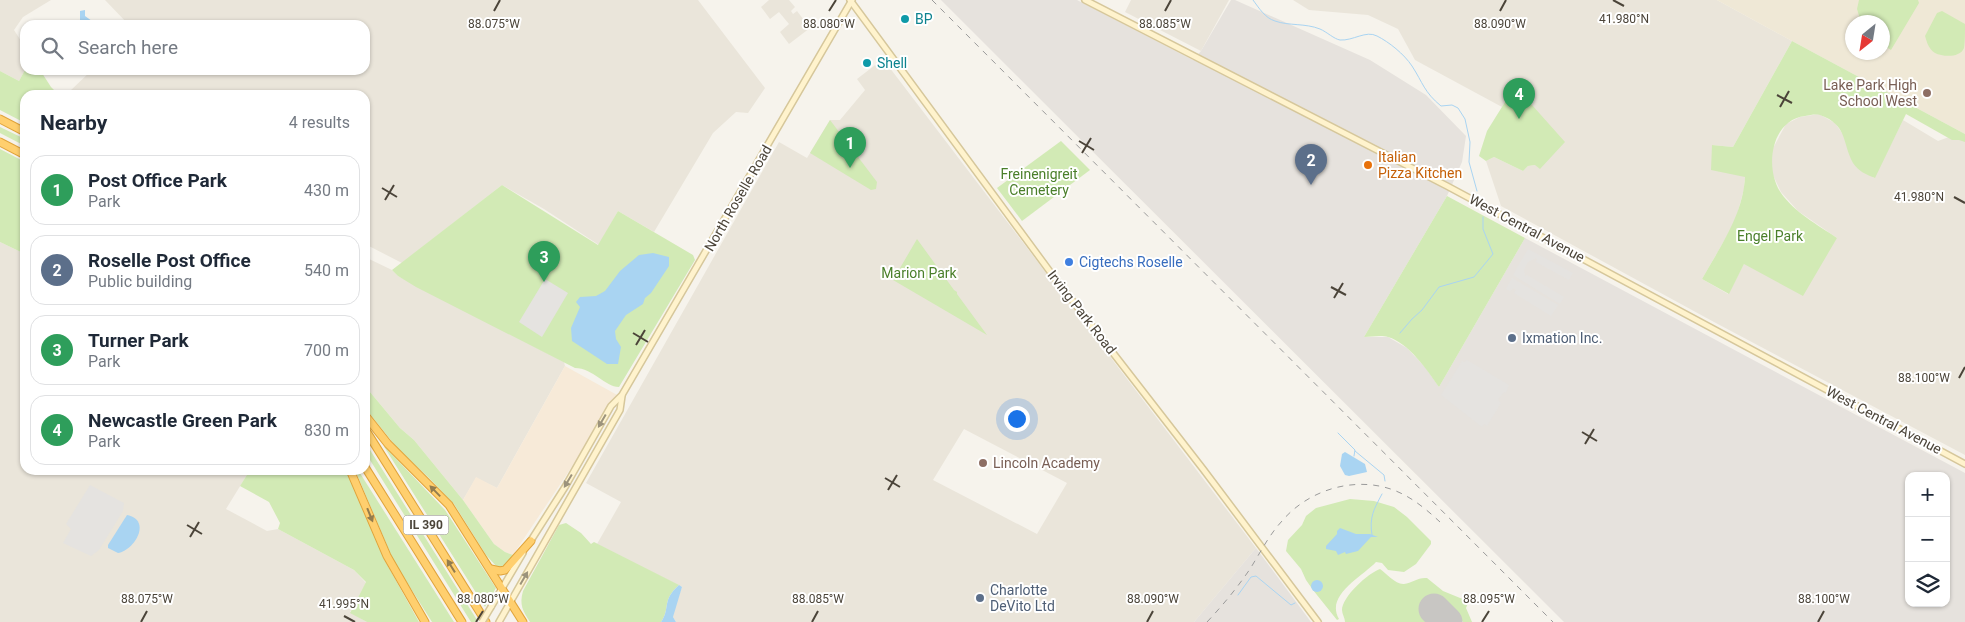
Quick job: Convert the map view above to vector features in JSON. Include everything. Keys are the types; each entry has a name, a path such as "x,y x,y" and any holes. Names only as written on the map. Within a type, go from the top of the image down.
{"highway":[{"path":"0,119 20,129"},
{"path":"0,142 20,152"},
{"path":"370,421 388,444 448,505 491,569 523,622"},
{"name":"IL 390","path":"370,437 486,622"},
{"path":"352,475 387,556 425,622"},
{"name":"IL 390","path":"370,475 462,622"},
{"path":"491,569 505,570 531,541"}],"main road":[{"name":"West Central Avenue","path":"1085,0 1464,194 1965,464"},
{"name":"North Roselle Road","path":"482,622 565,487 611,406 622,395 851,1"},
{"name":"Irving Park Road","path":"851,1 1050,273 1203,469 1318,622"},
{"name":"North Roselle Road","path":"499,621 620,410 622,395"}],"shaded area":[{"path":"0,0 51,0 23,17 14,30 20,39 20,75 22,75 19,81 0,71"},
{"path":"105,0 698,0 765,88 748,113 736,112 713,133 654,232 618,211 599,245 544,209 502,185 402,263 370,247 370,90 71,90 87,75 370,75 370,20 124,20"},
{"path":"769,0 789,0 795,7 791,11 793,14 797,11 810,28 789,44 780,32 789,24 779,12 770,19 761,7"},
{"path":"941,0 1077,0 1193,60 1201,51 1231,0 1235,0 1370,60 1426,95 1466,136 1462,162 1447,196 1364,337 1388,337 1407,348 1425,367 1439,387 1525,238 1965,473 1965,622 1564,622"},
{"path":"1131,0 1229,0 1201,51 1125,12"},
{"path":"1293,0 1717,0 1792,41 1733,147 1712,145 1745,177 1744,189 1735,222 1702,279 1728,294 1744,264 1837,238 1798,211 1781,192 1772,173 1772,150 1786,124 1800,117 1819,114 1835,123 1874,178 1903,120 1938,141 1949,137 1965,139 1965,455 1501,206 1486,161 1494,157 1523,171 1528,166 1535,165 1514,87 1502,107 1415,60 1398,29 1368,15 1309,10"},
{"name":"Lake Park High School West","path":"1717,0 1965,0 1965,134 1792,41"},
{"path":"883,59 1256,548 1194,622 676,622 673,617 674,609 682,587 597,544 621,502 586,483 779,142 807,158 830,120 840,120 865,90 857,79","holes":["964,429 1067,483 1037,534 933,480"]},
{"path":"0,242 20,252 20,475 247,475 226,509 267,531 278,529 354,570 366,583 350,612 367,622 0,622"},
{"path":"1528,249 1573,273 1569,280 1536,262 1536,258 1528,262 1524,270 1525,276 1527,275 1564,297 1560,304 1513,275"},
{"path":"370,259 392,270 398,276 564,362 565,366 497,488 476,478 463,500 414,440 400,428 370,392"},
{"path":"1512,278 1558,305 1551,316 1514,293 1516,290 1514,288 1510,291 1506,289"},
{"path":"545,279 568,293 542,337 519,322"},
{"path":"1467,360 1509,385 1506,393 1504,392 1498,400 1501,403 1487,426 1484,424 1482,427 1441,395 1462,361"},
{"path":"565,366 619,396 513,555 494,544 463,500 476,477 497,488"},
{"path":"90,485 124,503 123,511 99,550 91,556 63,543 71,529 66,524"},
{"path":"1256,548 1311,622 1194,622"}],"green space":[{"path":"1859,0 1918,0 1919,3 1891,50 1890,15 1859,15 1857,9"},
{"path":"1942,11 1965,24 1964,48 1959,54 1947,56 1935,53 1930,48 1926,39 1925,36 1937,13"},
{"name":"Engel Park","path":"1792,41 1965,134 1965,142 1952,140 1906,114 1875,178 1855,166 1840,129 1829,119 1817,115 1794,119 1785,126 1778,136 1774,147 1772,159 1776,183 1786,200 1807,218 1837,238 1803,296 1744,264 1729,294 1702,279 1730,230 1740,204 1745,177 1711,170 1712,145 1733,147"},
{"path":"0,71 19,81 22,75 43,75 54,90 20,90 20,120 0,110"},
{"path":"1515,86 1565,142 1540,169 1535,165 1528,166 1523,171 1494,157 1486,161 1479,156 1487,131"},
{"path":"830,120 877,182 876,189 871,190 810,153"},
{"path":"0,127 20,137 20,143 0,133"},
{"name":"Freinenigreit Cemetery","path":"1061,141 1090,170 1022,221 997,188"},
{"path":"0,149 20,159 20,252 0,242"},
{"path":"502,185 598,245 618,211 693,255 695,260 619,387 609,384 588,371 575,368 416,287 392,270"},
{"path":"1447,196 1525,238 1439,387 1417,358 1396,340 1385,336 1364,337"},
{"name":"Marion Park","path":"917,239 957,292 987,335 893,280"},
{"path":"370,392 400,428 414,440 463,500 494,544 513,555 503,567 497,567 486,555 454,504 398,449 370,414"},
{"path":"383,445 445,510 496,588 485,607"},
{"path":"370,450 477,620 476,622 471,622 370,460"},
{"path":"247,475 349,475 384,559 419,622 367,622 350,613 366,582 354,570 278,529 280,523 269,502 240,486"},
{"path":"357,475 361,475 454,622 432,622 394,562"},
{"path":"1350,499 1374,501 1394,507 1431,541 1431,544 1416,564 1404,572 1388,570 1382,563 1376,562 1341,594 1337,602 1336,610 1339,619 1337,620 1286,551 1288,540 1302,525 1306,516 1316,508"},
{"path":"566,523 581,533 591,544 594,542 679,585 668,600 666,613 661,622 530,622 522,608 523,591 559,525"},
{"path":"1380,569 1394,581 1401,584 1427,578 1443,591 1465,600 1468,603 1466,608 1472,622 1463,622 1441,600 1426,615 1432,622 1345,622 1342,610 1346,599 1363,580"}],"water":[{"path":"85,10 85,16 91,20 80,20 80,11"},
{"path":"653,253 669,257 669,266 651,293 645,298 643,304 626,315 615,331 616,339 621,347 618,364 607,364 572,341 571,328 580,307 576,302 580,297 596,296 605,291 620,271 639,255"},
{"path":"1345,452 1365,464 1367,472 1349,476 1345,475 1340,466 1342,454"},
{"path":"127,515 139,523 140,528 135,541 124,551 118,553 108,548 108,545"},
{"path":"1340,528 1356,534 1370,534 1378,537 1371,537 1358,551 1346,554 1345,552 1338,555 1336,551 1326,549 1326,546"},
{"path":"1315,580 1319,580 1323,586 1319,592 1315,592 1311,588 1311,584"},
{"path":"679,585 682,587 673,617 676,622 661,622 668,600"}],"waterway":[{"path":"1253,0 1271,20 1286,24 1314,27 1340,40 1373,34 1396,49 1409,62 1427,92 1435,101 1441,106 1452,105 1458,108 1465,119 1470,142 1469,162 1477,191"},
{"path":"1400,333 1422,310 1439,287 1474,277 1493,254 1483,229 1483,217"},
{"path":"1338,433 1355,450 1354,456"},
{"path":"1355,451 1384,475 1385,481"},
{"path":"1372,535 1371,523 1373,513 1382,494"},
{"path":"1238,595 1251,577 1256,576 1291,605 1295,603"}],"runway":[{"path":"1434,609 1447,622"}],"railway":[{"path":"932,0 1553,622"},
{"path":"1207,622 1240,583 1277,526 1293,510 1320,493 1350,485 1366,484 1381,486 1408,497 1440,522"}],"place":[{"name":"BP","path":"905,19"},
{"name":"Shell","path":"867,63"},
{"name":"Lake Park High School West","path":"1927,93"},
{"name":"Newcastle Green Park","path":"1519,119"},
{"name":"Italian Pizza Kitchen","path":"1368,165"},
{"name":"Post Office Park","path":"850,168"},
{"name":"Roselle Post Office","path":"1311,185"},
{"name":"Cigtechs Roselle","path":"1069,262"},
{"name":"Turner Park","path":"544,282"},
{"name":"Ixmation Inc.","path":"1512,338"},
{"name":"Lincoln Academy","path":"983,463"},
{"name":"Charlotte DeVito Ltd","path":"980,598"}]}
